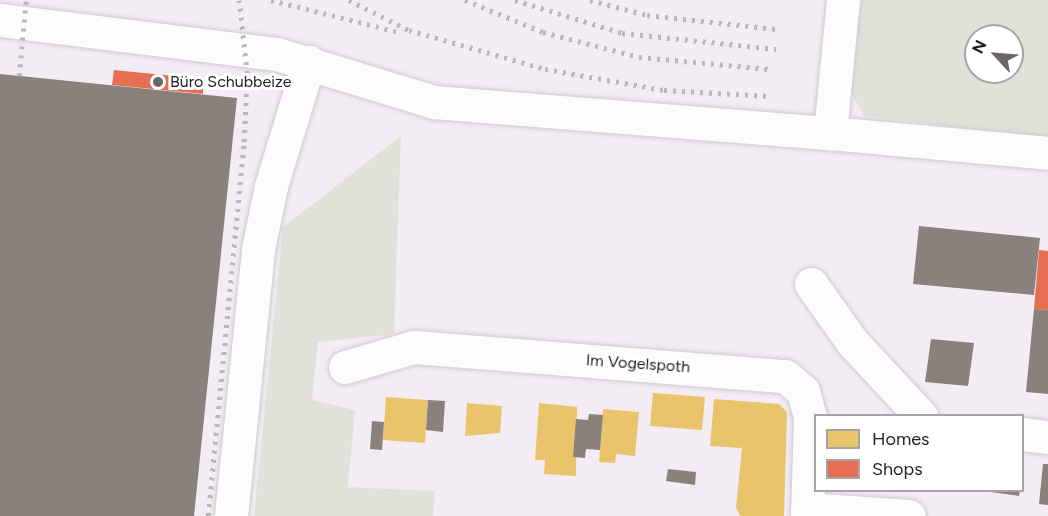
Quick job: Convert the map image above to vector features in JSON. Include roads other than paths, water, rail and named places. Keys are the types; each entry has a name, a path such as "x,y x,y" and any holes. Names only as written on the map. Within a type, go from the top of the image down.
{"street":[{"path":"830,133 843,0"},
{"path":"0,20 267,52 309,63 394,94 434,102 830,133 1048,153"},
{"path":"231,516 258,249 271,186 309,63"},
{"path":"811,284 853,343 919,414"},
{"name":"Im Vogelspoth","path":"345,367 414,347 785,376 803,391 810,417 807,513"},
{"path":"1024,434 1048,437"},
{"path":"807,513 909,516"}],"railway":[{"path":"19,76 26,0"},
{"path":"208,516 244,142 247,74 239,0"},
{"path":"271,0 402,33"},
{"path":"349,0 409,30 545,69 664,90 769,96"},
{"path":"465,0 543,32 639,57 772,69"},
{"path":"515,0 622,33 776,49"},
{"path":"590,0 647,15 776,29"}],"place":[{"name":"Büro Schubbeize","path":"158,82"}]}
